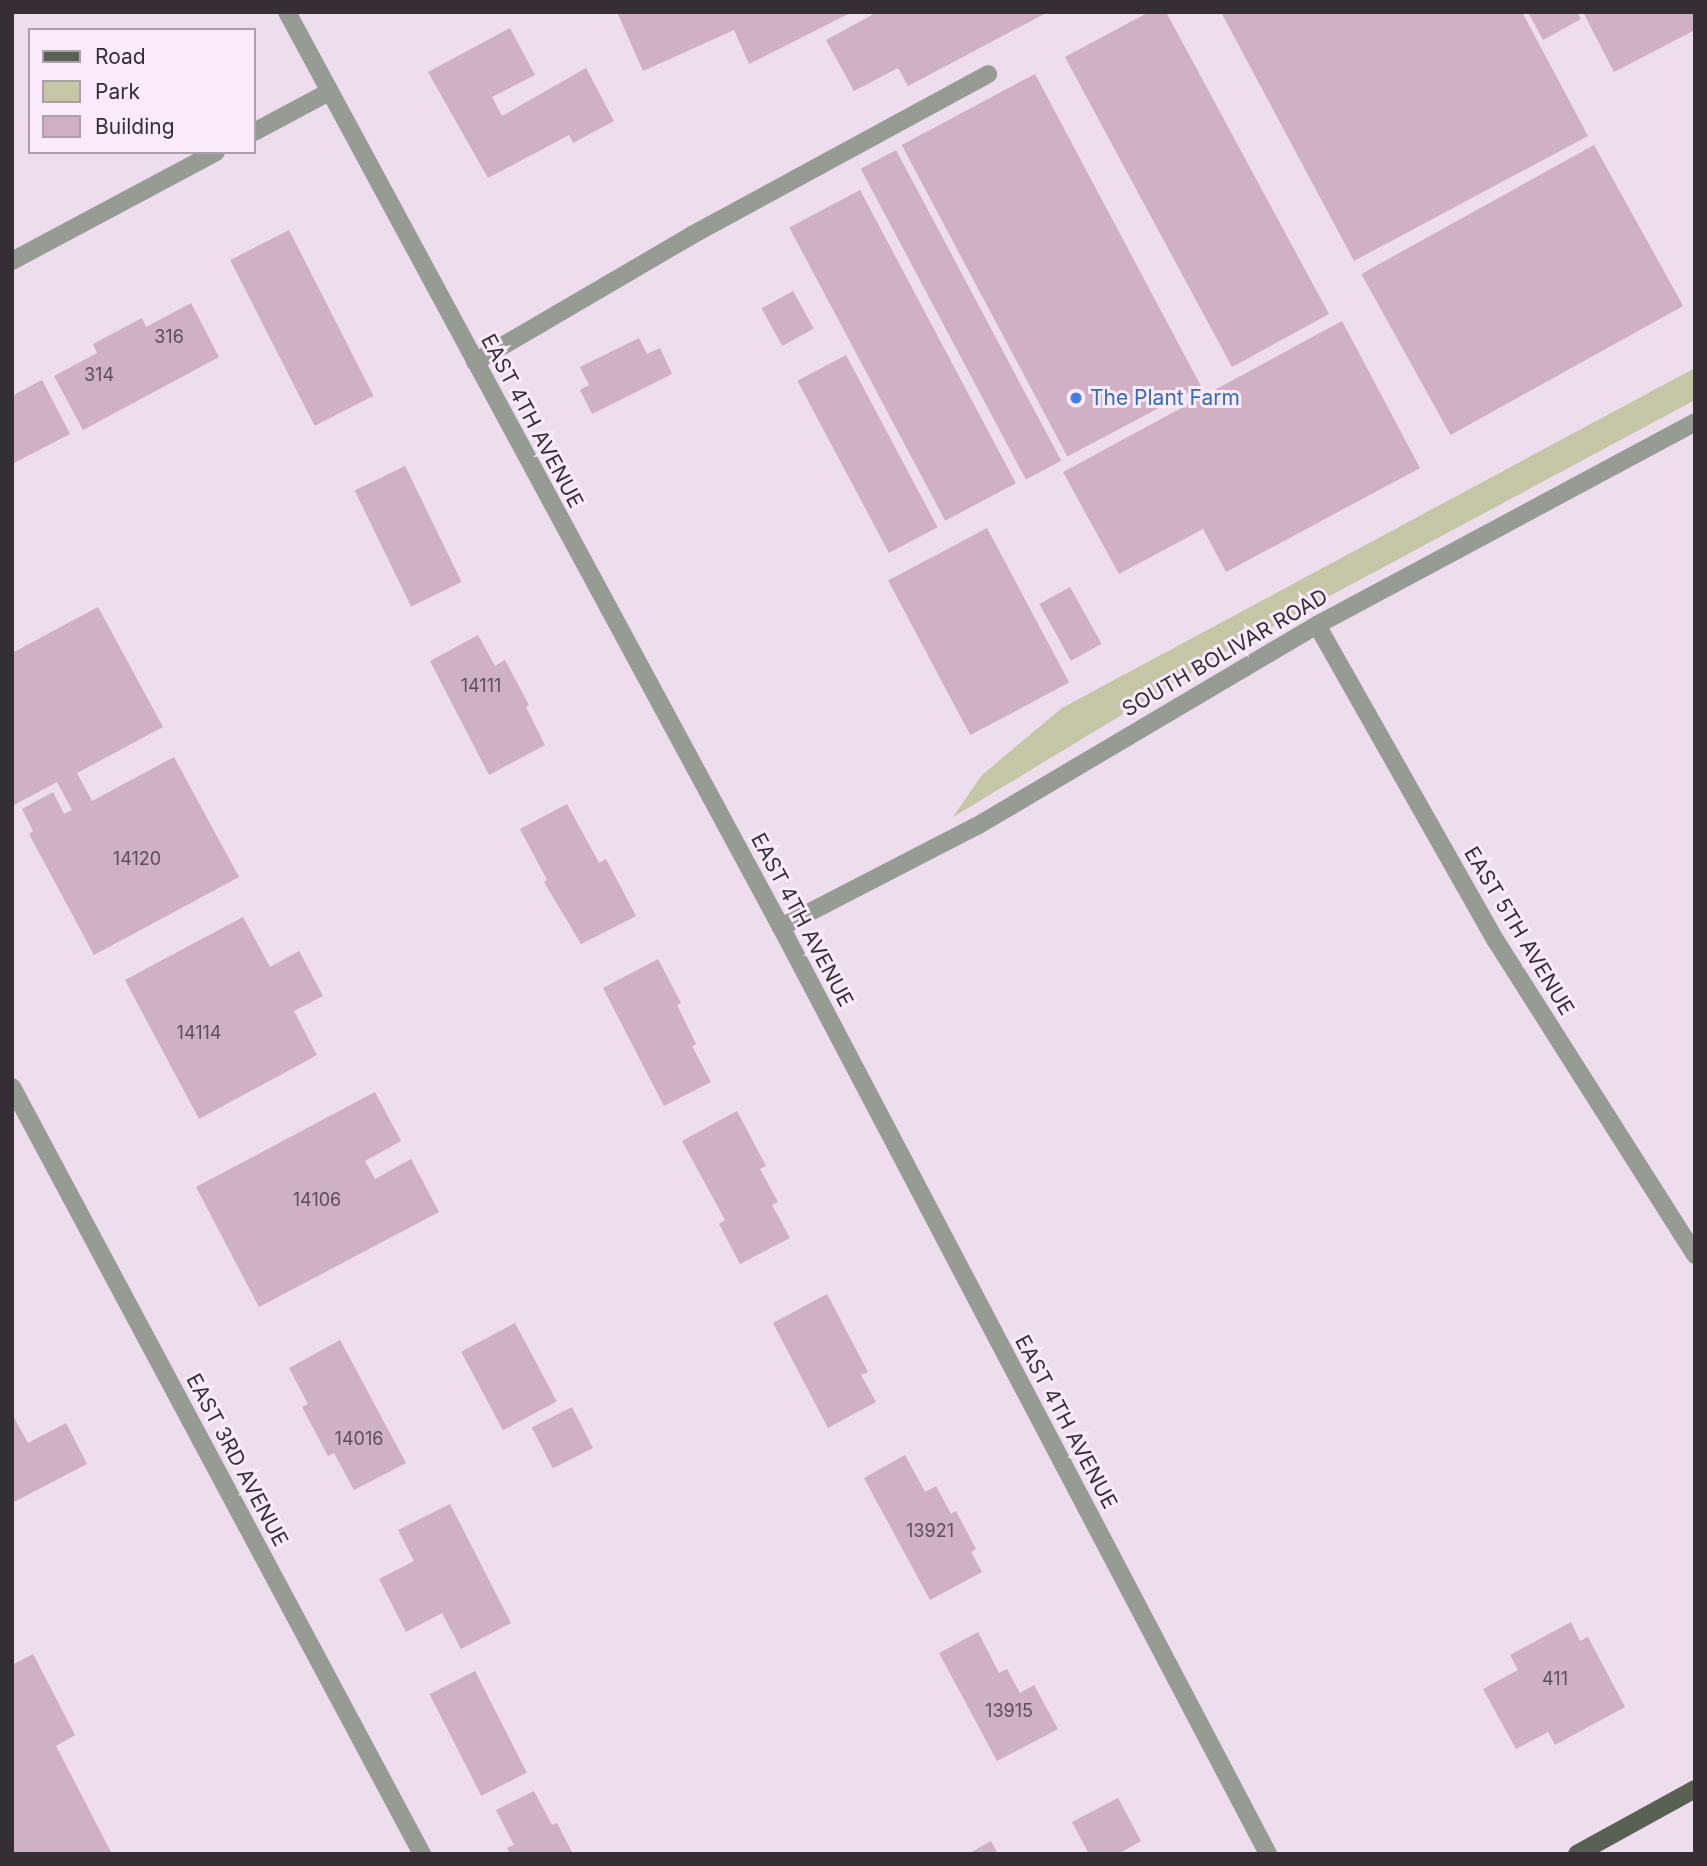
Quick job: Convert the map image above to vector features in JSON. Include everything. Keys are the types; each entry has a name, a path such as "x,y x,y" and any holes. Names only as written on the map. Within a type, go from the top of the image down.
{"main road":[{"path":"1577,1854 1695,1789"}],"street":[{"name":"EAST 4TH AVENUE","path":"286,12 780,927 1268,1854"},
{"path":"475,362 692,235 988,74"},
{"path":"256,131 329,92"},
{"path":"12,261 212,154"},
{"name":"SOUTH BOLIVAR ROAD","path":"780,927 977,826 1317,625 1695,422"},
{"name":"EAST 5TH AVENUE","path":"1317,625 1496,942 1695,1255"},
{"name":"EAST 3RD AVENUE","path":"12,1087 422,1854"}],"green space":[{"path":"1695,368 1695,400 1229,650 953,817 982,775 1062,708"}],"building":[{"path":"617,12 852,12 749,64 734,30 643,71"},
{"path":"870,12 1048,12 908,86 898,68 854,91 826,40 872,15"},
{"path":"1149,12 1166,12 1329,314 1232,367 1065,57"},
{"path":"1221,12 1522,12 1588,136 1354,261"},
{"path":"1528,12 1577,12 1581,19 1543,40"},
{"path":"1583,12 1695,12 1695,30 1614,72"},
{"path":"510,28 535,75 492,97 502,116 586,68 614,121 573,143 569,135 488,178 428,72"},
{"path":"1035,74 1201,386 1067,457 902,145"},
{"path":"1594,145 1683,306 1451,435 1361,274"},
{"path":"896,150 1061,461 1026,480 861,169"},
{"path":"860,190 1016,483 945,521 789,228"},
{"path":"289,230 373,396 315,426 230,260"},
{"path":"793,291 814,329 782,346 762,308"},
{"path":"191,303 219,357 83,430 54,376 97,353 93,344 142,318 146,327"},
{"path":"1342,321 1420,468 1226,572 1203,529 1119,574 1063,472"},
{"path":"639,338 647,354 660,348 672,374 592,414 580,390 589,385 580,367"},
{"path":"846,355 938,527 889,553 797,381"},
{"path":"42,380 70,434 12,464 12,396"},
{"path":"405,466 462,582 411,606 355,491"},
{"path":"987,528 1069,683 970,735 888,581"},
{"path":"1070,587 1102,644 1071,661 1039,604"},
{"path":"98,607 163,727 77,773 92,801 174,757 239,877 94,955 29,834 33,831 22,809 53,792 64,814 72,810 57,782 12,806 12,653"},
{"path":"478,635 495,666 505,660 529,705 526,707 545,745 489,775 430,661"},
{"path":"567,804 599,863 606,859 636,916 581,944 544,882 547,880 520,829"},
{"path":"243,917 270,967 299,951 323,996 294,1011 317,1055 199,1119 125,980"},
{"path":"658,959 681,1003 677,1005 696,1044 692,1046 711,1082 664,1106 603,988"},
{"path":"375,1092 401,1141 365,1161 375,1179 411,1159 439,1212 259,1307 196,1187"},
{"path":"737,1111 766,1166 760,1169 778,1202 772,1205 790,1238 740,1264 719,1224 725,1220 682,1141"},
{"path":"827,1294 868,1372 861,1375 876,1402 828,1428 773,1323"},
{"path":"515,1323 557,1402 503,1430 461,1352"},
{"path":"340,1340 406,1463 354,1490 334,1453 328,1456 302,1407 308,1404 289,1368"},
{"path":"572,1407 593,1448 553,1468 532,1427"},
{"path":"12,1414 28,1443 66,1423 87,1464 12,1503"},
{"path":"905,1455 925,1492 936,1486 951,1514 956,1511 976,1549 971,1552 982,1572 930,1600 864,1478"},
{"path":"450,1504 511,1623 461,1649 442,1613 406,1632 379,1579 414,1561 398,1530"},
{"path":"1571,1622 1580,1641 1588,1637 1625,1707 1555,1745 1548,1732 1516,1749 1483,1689 1518,1670 1510,1655"},
{"path":"978,1632 999,1673 1007,1669 1020,1693 1034,1685 1058,1729 997,1761 939,1653"},
{"path":"33,1654 75,1735 56,1746 112,1854 12,1854 12,1665"},
{"path":"475,1671 527,1773 481,1796 430,1694"},
{"path":"534,1791 552,1825 557,1823 573,1854 510,1854 507,1848 514,1845 496,1810"},
{"path":"1118,1798 1141,1841 1118,1854 1089,1854 1072,1822"},
{"path":"991,1841 998,1854 968,1854"}],"place":[{"name":"The Plant Farm","path":"1076,398"}]}
